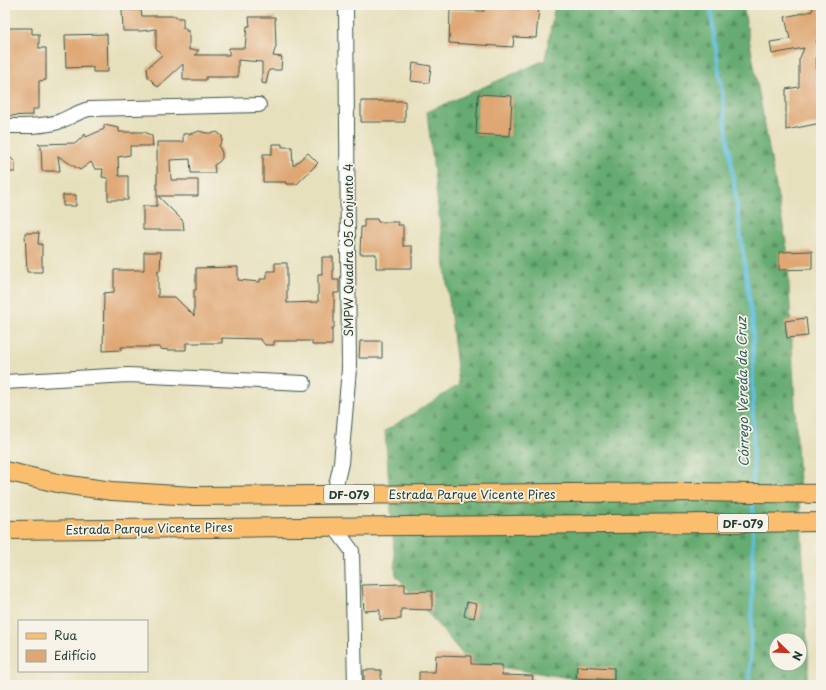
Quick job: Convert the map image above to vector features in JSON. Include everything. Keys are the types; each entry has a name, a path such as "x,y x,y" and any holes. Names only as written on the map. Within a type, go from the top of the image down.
{"main road":[{"name":"Estrada Parque Vicente Pires","path":"5,470 62,484 112,491 193,496 695,492 821,494"},
{"name":"Estrada Parque Vicente Pires","path":"5,530 821,522"}],"street":[{"name":"SMPW Quadra 05 Conjunto 4","path":"334,494 341,463 349,369 346,5"},
{"path":"5,126 45,125 58,122 89,109 259,105"},
{"path":"5,382 128,375 304,382"},
{"path":"329,526 338,532 352,551 355,685"}],"green space":[{"path":"555,5 743,5 787,248 807,632 768,632 768,672 808,672 808,685 615,685 469,662 396,575 385,431 459,385 427,112 545,60"}],"building":[{"path":"518,5 528,5 528,7 539,8 536,38 514,37 513,47 449,43 450,10 484,11 484,7 518,9"},
{"path":"814,5 821,5 821,40 816,41 818,46 816,46 817,86 821,85 821,123 786,130 786,89 799,87 799,60 804,48 772,54 770,42 790,39 785,17 812,11"},
{"path":"122,10 141,10 142,16 176,16 177,18 183,18 183,28 186,28 186,31 189,31 189,50 199,50 195,55 229,55 229,48 245,48 247,26 250,26 249,17 275,17 276,46 273,56 282,57 281,70 269,70 266,84 262,83 262,62 238,60 238,77 206,77 206,80 183,80 183,64 158,87 148,77 147,68 162,55 156,48 156,29 123,31"},
{"path":"5,28 32,28 32,34 39,34 39,48 46,48 46,80 39,81 39,109 33,109 33,115 5,116"},
{"path":"107,34 108,72 93,72 93,67 66,68 65,35"},
{"path":"413,63 431,66 429,83 411,81"},
{"path":"478,94 512,96 510,136 476,134"},
{"path":"361,101 405,101 405,122 361,122"},
{"path":"104,125 119,128 119,132 145,132 152,136 153,146 130,146 130,155 118,157 119,176 128,176 128,200 108,200 108,178 102,177 103,169 95,169 91,162 80,170 58,156 60,171 42,171 41,146 38,144 76,143 85,134 86,137 104,129"},
{"path":"199,131 206,133 217,132 222,136 222,141 219,146 222,153 222,158 214,165 215,173 191,173 190,159 170,160 171,180 198,180 198,196 158,196 183,221 184,230 143,230 143,206 157,206 157,142 183,142 183,134"},
{"path":"272,144 282,144 282,147 292,147 293,166 308,153 318,163 297,184 286,184 286,182 263,182 263,154 272,154"},
{"path":"5,152 15,162 15,172 5,172"},
{"path":"63,195 76,195 76,206 63,206"},
{"path":"364,219 377,219 378,222 398,222 398,225 403,225 403,246 412,246 412,268 376,268 376,254 360,254 361,227 364,227"},
{"path":"25,233 39,233 38,244 42,244 42,272 27,272"},
{"path":"812,251 812,269 779,270 779,252"},
{"path":"144,252 161,252 160,271 158,270 158,297 175,297 194,316 196,268 238,267 238,280 260,282 260,279 267,279 267,271 275,271 275,263 287,263 287,303 318,302 318,274 322,274 322,257 333,257 333,280 339,280 339,293 334,293 334,328 332,328 332,345 312,345 312,341 274,341 274,345 265,345 260,339 222,338 222,343 186,343 186,350 160,349 160,347 121,347 121,350 103,351 104,293 114,292 114,270 144,270"},
{"path":"806,318 808,336 787,338 785,321"},
{"path":"360,341 382,341 382,358 359,358"},
{"path":"405,584 405,592 432,591 432,610 401,609 401,619 380,620 380,610 364,611 362,585"},
{"path":"467,602 477,604 474,618 464,616"},
{"path":"436,655 471,656 471,664 502,665 502,675 533,676 532,685 466,685 466,683 435,683 435,685 419,685 419,672 435,672"},
{"path":"577,666 614,668 614,680 576,678"},
{"path":"364,670 381,670 381,685 364,685"}],"waterway":[{"name":"Córrego Vereda da Cruz","path":"710,5 753,326 753,488"},
{"name":"Córrego Vereda da Cruz","path":"753,497 753,518"},
{"name":"Córrego Vereda da Cruz","path":"749,685 753,527"}]}
